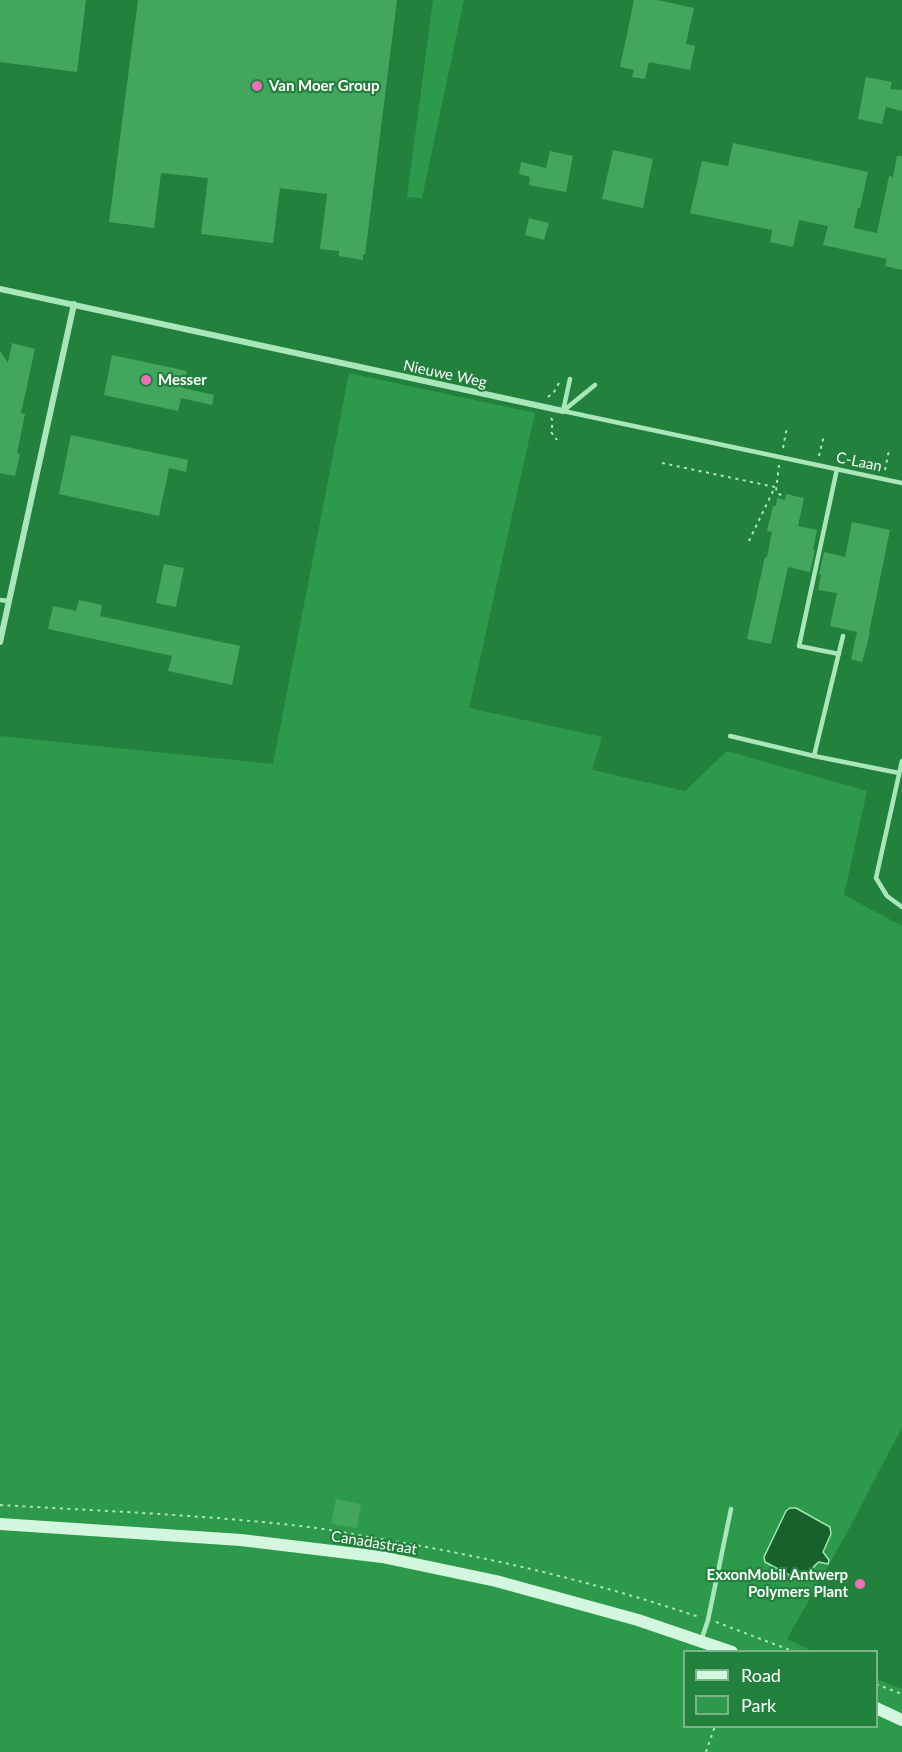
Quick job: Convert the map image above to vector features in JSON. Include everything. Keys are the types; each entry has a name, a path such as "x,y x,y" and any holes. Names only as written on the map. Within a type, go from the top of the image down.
{"street":[{"name":"Nieuwe Weg","path":"0,289 563,411"},
{"path":"0,642 74,304"},
{"name":"Canadastraat","path":"0,1524 241,1540 382,1557 496,1581 638,1620 726,1650"},
{"path":"878,1709 902,1720"}],"lane":[{"path":"563,411 570,379"},
{"path":"563,411 595,385"},
{"name":"Nieuwe Weg","path":"563,411 815,464"},
{"name":"C-Laan","path":"815,464 902,483"},
{"path":"837,469 799,646 839,654"},
{"path":"0,600 9,601"},
{"path":"814,756 843,636"},
{"path":"730,736 899,773"},
{"path":"902,761 876,878 887,896 902,907"},
{"path":"701,1641 708,1620 731,1509"}],"path":[{"path":"815,464 824,435"},
{"path":"883,479 889,450"},
{"path":"662,463 775,487 747,545"},
{"path":"878,1685 902,1694"},
{"path":"706,1752 713,1728"}],"green space":[{"path":"433,0 464,0 422,198 407,197"},
{"path":"349,373 535,413 469,708 602,737 592,770 685,791 727,751 867,791 844,895 902,926 902,1427 849,1529 787,1639 810,1650 683,1650 683,1728 878,1728 878,1679 902,1689 902,1752 0,1752 0,736 273,764"}],"shaded area":[{"path":"796,1508 830,1527 831,1534 823,1552 829,1560 828,1564 819,1562 803,1580 765,1562 764,1557 786,1511"}],"building":[{"path":"0,0 86,0 77,72 0,62"},
{"name":"Van Moer Group","path":"138,0 397,0 363,260 339,256 339,251 320,249 327,194 280,188 273,243 201,234 208,178 161,173 154,228 109,222"},
{"path":"634,0 657,0 694,8 686,44 695,46 690,70 649,62 645,79 632,77 634,70 620,67"},
{"path":"866,77 892,82 890,89 902,90 902,111 886,107 882,124 858,119"},
{"path":"733,143 868,172 854,228 877,233 889,176 893,177 897,156 902,156 902,270 885,266 887,259 823,245 828,226 799,220 793,247 770,242 772,230 690,213 702,161 728,166"},
{"path":"613,150 653,159 643,208 602,199"},
{"path":"550,151 573,156 566,192 529,185 530,177 519,174 521,162 546,168"},
{"path":"529,218 549,223 544,240 525,235"},
{"path":"12,343 35,349 21,413 25,414 15,476 0,473 0,351 8,363"},
{"name":"Messer","path":"112,355 187,371 183,388 214,395 212,405 181,398 178,411 104,395"},
{"path":"71,435 188,460 186,472 169,468 159,516 59,494"},
{"path":"786,494 804,498 798,526 817,530 813,550 815,550 810,572 788,567 771,644 747,639 772,532 767,531 773,506 776,506 777,498 785,500"},
{"path":"852,522 890,530 870,633 862,662 851,659 857,632 830,626 837,593 818,590 824,552 845,557"},
{"path":"164,564 184,568 176,607 156,603"},
{"path":"79,600 102,605 100,616 240,646 232,685 168,671 172,656 48,629 53,606 76,611"},
{"path":"336,1499 361,1504 357,1528 331,1524"}],"place":[{"name":"Van Moer Group","path":"257,86"},
{"name":"Messer","path":"146,380"},
{"name":"ExxonMobil Antwerp Polymers Plant","path":"860,1584"}]}
